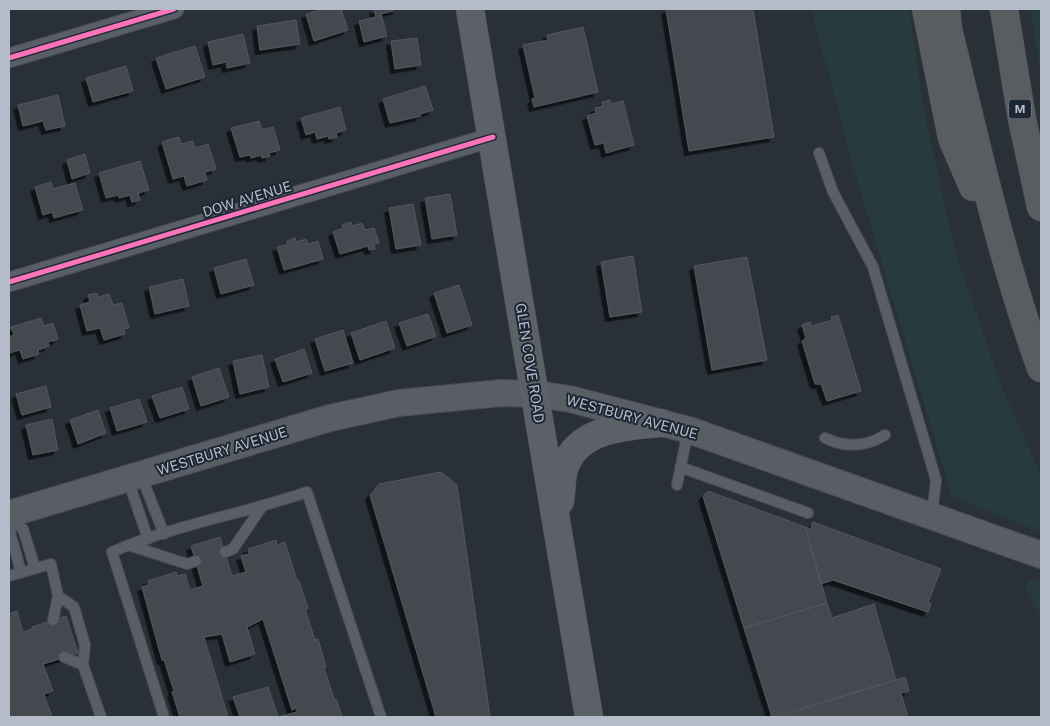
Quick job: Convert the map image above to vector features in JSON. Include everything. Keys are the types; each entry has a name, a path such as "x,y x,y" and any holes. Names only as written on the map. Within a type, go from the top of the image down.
{"highway":[{"path":"926,9 952,138 1007,264"},
{"path":"946,9 973,130 1007,264 1041,368"},
{"path":"964,9 973,130"},
{"name":"M","path":"1004,9 1022,119 1041,207"}],"main road":[{"name":"GLEN COVE ROAD","path":"470,9 589,717"},
{"name":"WESTBURY AVENUE","path":"10,514 330,418 399,403 501,393 535,394 570,399 689,430 1041,555"},
{"path":"557,520 565,465 579,447 601,432 625,426 660,423"}],"street":[{"path":"9,58 174,9"},
{"name":"DOW AVENUE","path":"9,282 492,138"}],"lane":[{"path":"819,153 832,192 873,267 936,480 932,516"},
{"path":"677,485 689,430"},
{"path":"825,438 842,444 852,445 872,444 885,435"},
{"path":"680,467 808,513"},
{"path":"134,477 164,534"},
{"path":"134,477 148,539"},
{"path":"164,717 112,552 128,545 261,508 307,492 381,717"},
{"path":"224,552 233,549 261,508"},
{"path":"10,514 23,529 35,568"},
{"path":"10,514 10,532 21,572"},
{"path":"128,545 187,564 196,561"},
{"path":"9,576 51,564 58,596 53,620"},
{"path":"58,596 74,607 85,645 83,665 101,717"},
{"path":"64,657 83,665"}],"green space":[{"path":"811,9 909,9 922,100 954,248 1002,388 1041,475 1041,532 952,497 856,176"},
{"path":"1031,9 1041,9 1041,78"},
{"path":"1031,578 1041,582 1041,618 1026,591 1027,582"}],"building":[{"path":"324,9 341,9 348,30 314,41 306,14"},
{"path":"374,9 398,9 381,14 387,36 364,42 359,21 376,17"},
{"path":"666,9 753,9 774,137 689,151"},
{"path":"296,20 300,44 260,50 257,26"},
{"path":"583,27 598,92 534,107 532,99 535,98 523,45 548,40 547,35"},
{"path":"243,34 250,63 227,68 226,62 213,65 208,42"},
{"path":"417,38 421,65 395,69 391,41"},
{"path":"195,46 205,77 166,89 156,58"},
{"path":"126,66 133,91 93,102 86,78"},
{"path":"425,86 433,110 420,114 421,116 390,123 383,99"},
{"path":"58,95 65,126 46,130 43,121 23,126 18,105"},
{"path":"610,100 611,104 623,101 634,145 606,153 604,143 595,145 587,116 596,113 595,108 603,106 602,102"},
{"path":"340,107 346,130 336,133 337,137 329,139 328,136 317,139 315,132 306,135 301,118"},
{"path":"259,121 262,130 273,127 280,150 269,153 270,156 262,158 261,155 251,158 250,155 240,157 231,128"},
{"path":"179,137 181,144 193,141 195,148 208,144 216,169 205,172 207,180 187,186 184,176 173,179 162,142"},
{"path":"85,154 90,173 72,179 67,160"},
{"path":"140,161 149,190 138,193 140,200 132,202 130,195 119,198 118,195 106,198 99,173"},
{"path":"51,182 53,189 75,183 83,210 54,218 52,212 43,215 35,187"},
{"path":"450,194 457,235 432,239 425,198"},
{"path":"413,204 421,245 396,249 389,208"},
{"path":"351,222 352,226 362,223 365,230 374,228 379,243 374,244 375,249 369,250 368,246 340,254 333,232 343,228 342,225"},
{"path":"295,238 296,242 306,239 308,244 318,241 323,259 284,270 277,247 288,244 287,241"},
{"path":"633,256 642,312 610,317 601,262"},
{"path":"747,257 767,360 712,370 694,266"},
{"path":"246,259 254,285 221,294 214,268"},
{"path":"183,279 189,306 155,314 149,287"},
{"path":"459,285 472,325 447,333 434,293"},
{"path":"97,293 98,297 109,294 113,305 122,303 129,328 124,329 125,334 104,340 100,328 87,331 80,305 90,302 88,295"},
{"path":"428,314 436,336 407,346 399,323"},
{"path":"838,315 861,391 827,401 821,384 815,384 802,341 806,338 802,325 810,322 811,326 832,320 831,317"},
{"path":"41,318 44,326 53,323 58,339 48,342 49,346 38,350 39,354 23,359 20,350 9,353 9,337 14,335 11,327"},
{"path":"386,321 395,348 360,360 351,333"},
{"path":"343,330 353,363 325,371 315,339"},
{"path":"304,349 312,373 283,382 275,359"},
{"path":"262,355 269,387 240,394 233,361"},
{"path":"219,368 229,397 201,406 192,377"},
{"path":"46,386 51,407 22,415 16,394"},
{"path":"182,387 189,409 160,418 152,396"},
{"path":"139,399 147,422 117,431 110,408"},
{"path":"98,410 106,433 78,444 70,420"},
{"path":"52,419 58,450 33,455 26,425"},
{"path":"441,472 457,485 490,717 436,717 370,495 379,484"},
{"path":"708,491 805,527 827,603 744,628 703,496"},
{"path":"813,522 941,569 928,603 931,604 928,612 833,580 821,584 805,527 811,529"},
{"path":"220,537 232,576 246,572 241,556 249,554 248,549 276,540 277,545 285,542 297,581 299,581 308,608 305,609 315,640 318,639 326,667 324,668 334,699 336,699 342,717 279,717 297,712 296,708 292,710 263,619 247,627 255,654 230,662 222,634 204,637 228,717 180,717 172,692 174,691 164,660 162,660 142,587 149,585 148,581 176,572 177,576 185,574 190,590 203,586 191,546"},
{"path":"827,603 832,618 874,604 896,680 772,717 744,628"},
{"path":"17,611 23,632 32,629 32,627 66,616 78,653 43,664 53,691 44,694 52,717 9,717 9,614"},
{"path":"905,677 909,691 901,693 908,717 777,717"},
{"path":"268,687 278,717 240,717 233,697"}],"cycle path":[{"path":"9,58 174,9"},
{"path":"9,282 493,137"}]}
